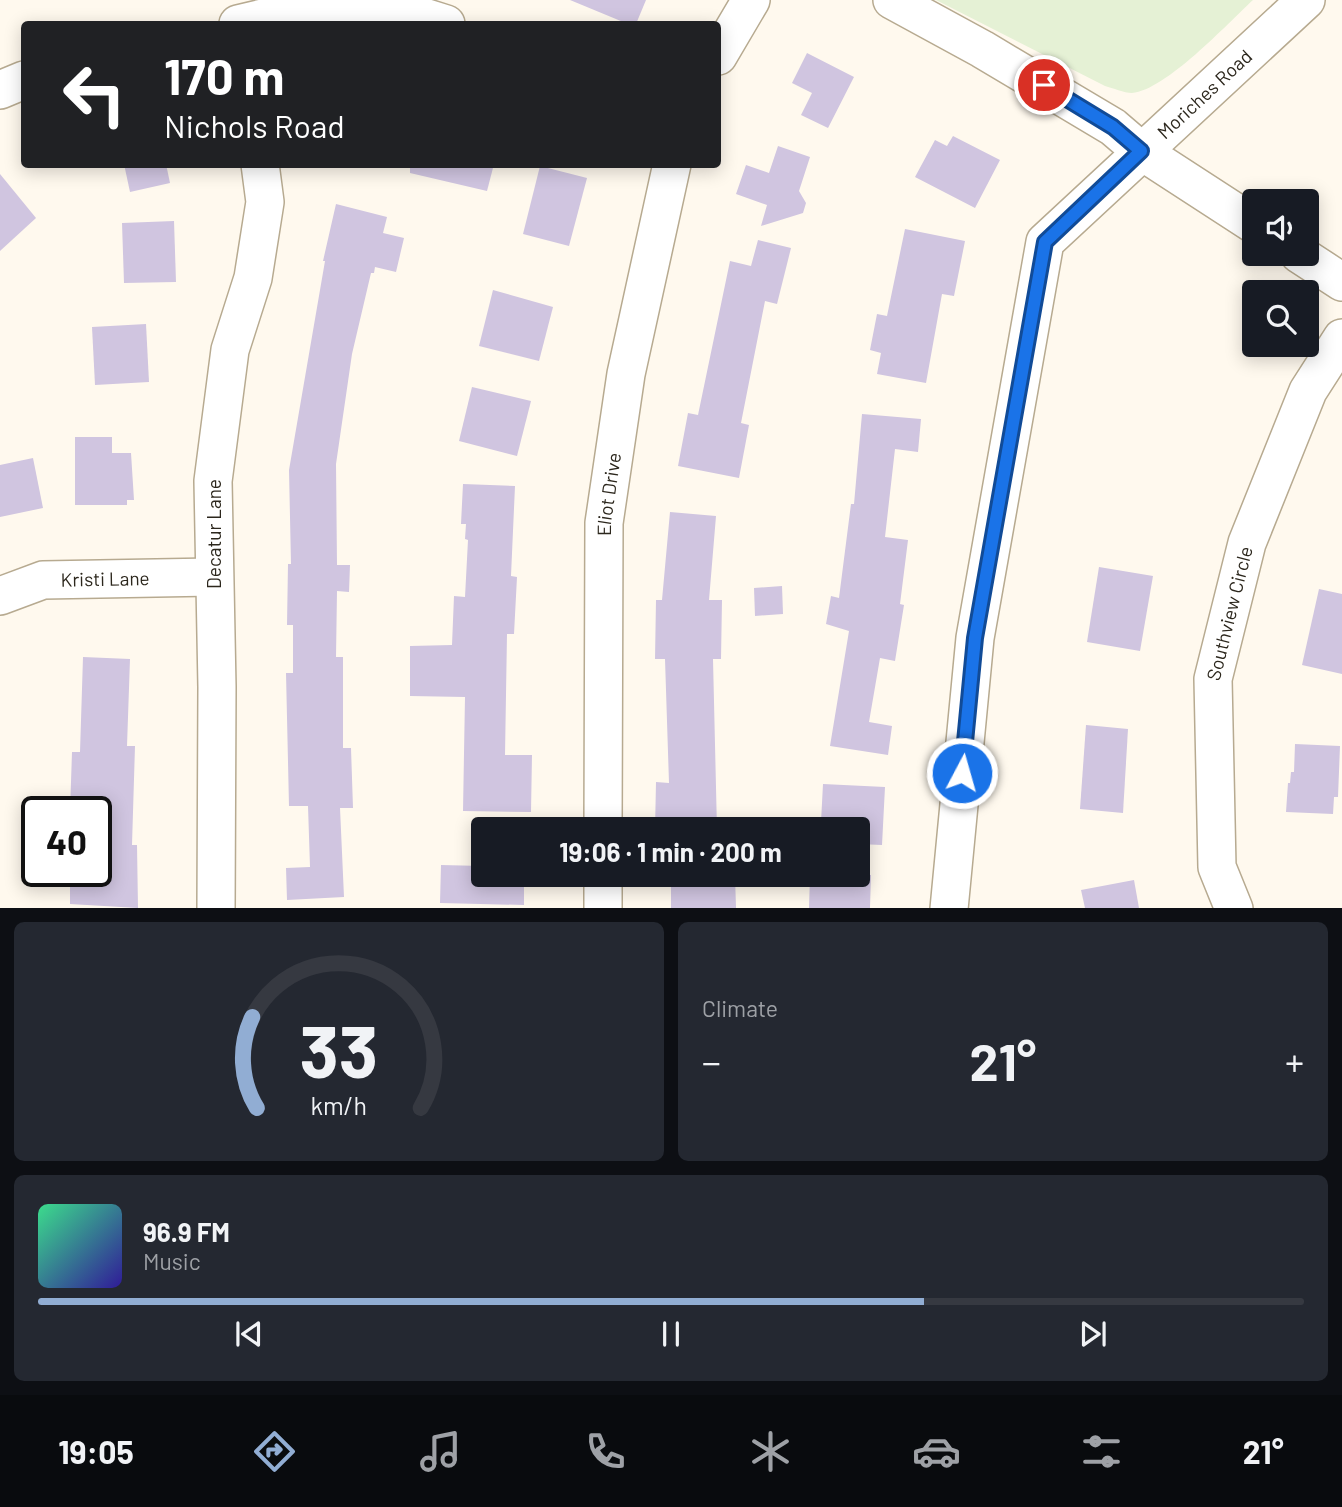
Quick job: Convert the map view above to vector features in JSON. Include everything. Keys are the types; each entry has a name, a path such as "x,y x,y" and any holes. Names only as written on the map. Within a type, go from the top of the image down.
{"street":[{"path":"721,51 751,0"},
{"path":"892,0 1104,121 1141,151 1242,217"},
{"name":"Moriches Road","path":"949,908 975,638 1045,242 1306,0"},
{"path":"250,21 321,4 386,5 437,21"},
{"path":"0,90 21,81"},
{"name":"Decatur Lane","path":"216,908 217,687 213,481 230,350 253,278 265,202 261,168"},
{"name":"Eliot Drive","path":"603,817 604,523 626,374 671,168"},
{"path":"1317,266 1342,282"},
{"name":"Southview Circle","path":"1234,908 1217,867 1213,679 1247,543 1308,391 1342,338"},
{"name":"Kristi Lane","path":"0,596 43,580 214,577"},
{"path":"603,887 603,908"}],"green space":[{"path":"936,0 1253,0 1178,69 1162,81 1132,93 1105,86"}],"building":[{"path":"570,0 646,0 637,21 621,21"},
{"path":"807,53 854,77 828,128 801,115 812,93 792,83"},
{"path":"953,136 1000,160 975,208 915,177 935,140 947,146"},
{"path":"778,146 810,157 799,191 806,203 803,213 761,226 767,205 736,194 746,165 769,173"},
{"path":"125,168 167,168 170,183 130,192"},
{"path":"410,168 493,168 487,191 410,173"},
{"path":"540,168 587,178 569,246 523,234"},
{"path":"0,174 36,218 0,251"},
{"path":"336,204 387,217 383,233 404,238 396,272 375,267 374,273 371,273 352,354 336,464 337,565 350,565 349,592 337,591 336,657 343,657 343,748 351,748 353,808 340,808 344,897 287,900 286,868 310,867 308,806 289,806 286,673 293,673 293,625 287,625 288,564 291,564 289,470 323,261"},
{"path":"174,221 176,282 124,283 122,223"},
{"path":"905,229 965,241 954,296 942,294 926,383 877,374 881,353 870,350 877,314 887,316"},
{"path":"758,240 791,248 777,304 765,301 741,423 749,425 739,478 678,466 688,413 698,415 730,261 751,266"},
{"path":"493,290 553,307 539,361 479,346"},
{"path":"146,324 149,382 95,385 92,327"},
{"path":"472,387 531,401 517,456 459,441"},
{"path":"862,414 921,419 918,452 895,449 885,537 908,540 900,604 904,605 895,661 880,658 869,722 892,726 888,755 830,746 849,631 826,624 831,596 839,598 851,504 854,504"},
{"path":"75,437 112,437 112,453 131,453 134,500 127,500 127,505 75,505"},
{"path":"33,458 43,508 0,517 0,465"},
{"path":"463,484 515,486 511,576 517,577 514,634 507,634 505,755 532,755 531,812 463,811 465,697 410,696 410,646 452,645 454,596 465,597 468,540 465,539 466,524 461,524"},
{"path":"670,512 716,516 709,600 722,600 721,659 713,659 717,817 655,817 656,782 669,783 665,659 655,659 656,600 662,600"},
{"path":"1099,567 1153,576 1140,651 1087,642"},
{"path":"782,586 783,614 755,616 754,588"},
{"path":"1319,589 1342,594 1342,674 1302,665"},
{"path":"83,657 130,659 127,746 135,746 132,845 137,845 138,908 70,904 70,887 112,887 112,796 71,796 72,752 80,752"},
{"path":"1086,725 1128,729 1123,813 1080,809"},
{"path":"1295,744 1340,746 1338,797 1334,797 1333,814 1286,812 1288,783 1291,772 1294,772"},
{"path":"823,784 885,787 882,845 870,844 870,817 821,817"},
{"path":"441,865 471,866 471,887 524,887 524,905 440,903"},
{"path":"871,875 870,908 809,908 810,887 870,887"},
{"path":"1134,880 1139,908 1085,908 1081,890"},
{"path":"671,887 735,887 736,908 671,908"}],"route":[{"path":"962,773 975,638 1045,242 1141,151 1113,127 1044,85"}]}
